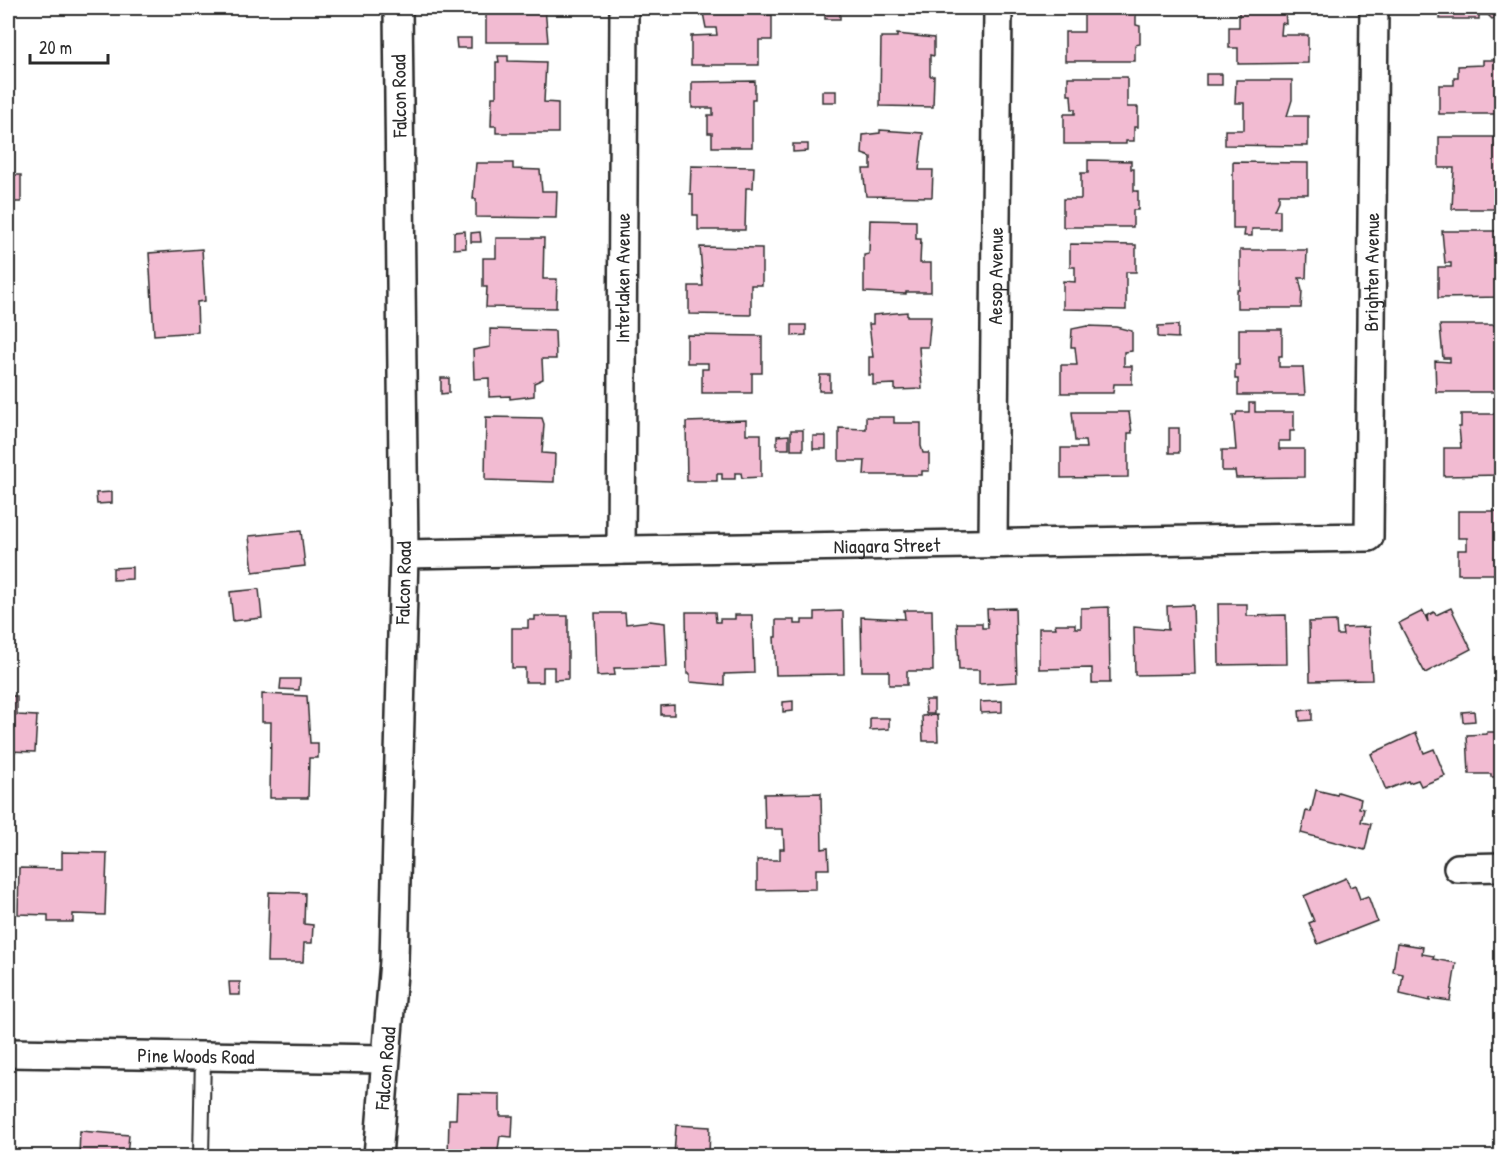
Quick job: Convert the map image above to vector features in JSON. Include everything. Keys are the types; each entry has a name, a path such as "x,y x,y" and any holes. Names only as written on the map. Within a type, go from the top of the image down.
{"street":[{"name":"Falcon Road","path":"378,1156 396,905 404,554 398,8"},
{"name":"Interlaken Avenue","path":"621,550 624,8"},
{"name":"Aesop Avenue","path":"993,543 998,8"},
{"name":"Brighten Avenue","path":"1369,537 1374,8"},
{"name":"Niagara Street","path":"404,554 1369,537"},
{"path":"1458,868 1502,867"},
{"name":"Pine Woods Road","path":"8,1053 384,1059"}],"lane":[{"path":"201,1156 203,1056"}],"building":[{"path":"486,8 545,8 548,42 486,42"},
{"path":"702,8 763,8 763,15 772,15 772,40 759,40 759,65 691,65 691,36 717,35 716,28 706,28"},
{"path":"881,8 934,8 934,12 881,12"},
{"path":"1084,8 1136,8 1136,25 1140,26 1140,44 1135,45 1135,61 1065,61 1065,32 1084,32"},
{"path":"1239,8 1285,8 1286,24 1282,23 1281,35 1308,35 1308,63 1238,64 1238,48 1229,48 1229,27 1239,27"},
{"path":"1440,8 1502,8 1502,17 1492,19 1488,15 1479,15 1479,19 1440,19"},
{"path":"825,9 840,9 840,19 825,19"},
{"path":"897,34 934,38 934,56 930,55 930,76 934,76 933,107 880,106 881,37 897,37"},
{"path":"456,38 471,38 471,48 457,48"},
{"path":"498,56 508,56 508,61 546,62 544,102 558,103 558,133 496,133 496,126 491,126 492,97 496,97"},
{"path":"1483,60 1502,60 1502,114 1439,114 1439,85 1454,85 1454,78 1458,78 1458,66 1483,65"},
{"path":"1206,74 1222,74 1222,85 1206,85"},
{"path":"1068,77 1127,77 1127,107 1138,107 1138,127 1134,127 1134,141 1126,141 1126,144 1064,144 1064,114 1075,114 1075,109 1072,109 1071,95 1068,95"},
{"path":"1236,80 1292,80 1292,100 1287,116 1308,116 1308,146 1225,145 1225,130 1244,130 1244,103 1235,103"},
{"path":"755,81 755,99 752,99 752,147 712,147 712,133 708,133 708,115 713,115 713,108 692,108 692,82"},
{"path":"822,91 836,91 836,102 822,102"},
{"path":"880,130 923,133 919,170 933,170 932,197 866,196 863,169 871,169 871,157 862,154 863,135 880,133"},
{"path":"1439,137 1501,137 1502,209 1452,209 1454,168 1439,168"},
{"path":"793,144 808,144 808,151 793,152"},
{"path":"1088,160 1131,161 1131,169 1134,169 1134,191 1138,191 1138,210 1133,210 1133,227 1063,227 1063,199 1081,199 1081,173 1088,173"},
{"path":"1233,162 1308,163 1308,194 1279,194 1275,210 1280,210 1280,229 1252,229 1252,236 1244,236 1245,229 1233,229"},
{"path":"476,163 513,163 513,169 540,170 542,191 557,191 556,218 476,217 476,199 473,199"},
{"path":"691,166 754,167 753,188 746,188 745,230 698,230 698,215 693,215 693,194 690,194"},
{"path":"8,175 21,175 21,202 8,202"},
{"path":"870,220 916,221 916,239 921,239 920,263 931,263 931,292 906,292 906,294 864,292 864,255 869,254"},
{"path":"1501,220 1502,297 1438,298 1438,267 1451,267 1451,263 1445,263 1442,231 1501,231"},
{"path":"465,231 466,248 454,249 454,232"},
{"path":"480,232 481,242 471,242 471,233"},
{"path":"496,238 544,238 543,279 557,279 556,308 486,307 487,287 483,287 483,258 496,258"},
{"path":"1070,244 1136,245 1136,272 1126,272 1126,310 1063,309 1063,281 1075,282 1075,267 1070,267"},
{"path":"700,247 762,248 762,285 751,285 751,315 689,314 689,286 703,286"},
{"path":"202,249 205,301 197,302 198,332 154,335 149,253"},
{"path":"1240,250 1307,250 1306,278 1299,278 1302,291 1301,308 1237,308 1237,290 1240,290"},
{"path":"907,312 907,316 931,316 928,347 919,347 922,389 895,390 895,384 873,385 873,375 869,375 869,357 873,357 869,324 873,324 873,315"},
{"path":"792,325 806,325 806,335 792,336"},
{"path":"1178,325 1178,338 1158,337 1158,326"},
{"path":"1440,325 1502,325 1501,392 1436,392 1435,361 1450,362 1450,358 1443,358"},
{"path":"1087,326 1116,327 1132,331 1132,351 1124,352 1124,366 1132,366 1132,384 1114,384 1113,393 1061,393 1061,365 1077,365 1075,347 1071,347 1072,329"},
{"path":"490,329 555,331 556,359 542,359 543,379 534,383 534,396 510,399 510,396 489,397 489,378 474,379 473,350 490,347"},
{"path":"1239,329 1282,329 1282,356 1279,356 1279,367 1303,367 1305,395 1238,395 1235,365 1239,365"},
{"path":"687,335 762,336 762,373 752,373 752,393 702,393 702,369 708,369 708,363 687,363"},
{"path":"820,375 830,375 830,391 819,391"},
{"path":"441,378 449,378 449,393 441,394"},
{"path":"1249,403 1255,403 1255,412 1294,412 1294,431 1290,431 1290,441 1279,441 1279,449 1304,449 1304,477 1236,478 1235,471 1222,471 1222,450 1236,450 1233,415 1237,412 1249,412"},
{"path":"1072,412 1129,412 1132,433 1128,433 1128,477 1061,478 1061,448 1086,448 1085,441 1075,441"},
{"path":"1461,414 1502,414 1502,475 1444,476 1444,448 1461,448 1459,427 1461,427"},
{"path":"486,417 542,418 544,424 542,453 555,454 554,482 485,480"},
{"path":"866,417 894,417 894,423 921,423 921,446 923,453 929,453 929,471 922,471 922,475 864,475 865,461 839,461 839,428 866,429"},
{"path":"746,420 746,434 761,434 761,477 742,478 741,473 735,473 735,479 722,479 722,474 717,474 717,481 687,481 686,422"},
{"path":"1169,428 1179,428 1179,453 1169,453"},
{"path":"791,430 803,430 803,450 791,450"},
{"path":"789,435 789,449 777,449 777,436"},
{"path":"813,436 826,436 826,449 813,449"},
{"path":"112,492 112,503 97,504 96,493"},
{"path":"1458,511 1502,511 1502,574 1458,574 1458,550 1467,550 1467,538 1458,538"},
{"path":"301,531 305,566 253,572 249,536"},
{"path":"132,567 132,579 113,580 113,568"},
{"path":"259,589 262,618 233,621 230,592"},
{"path":"1218,604 1247,604 1247,616 1286,615 1287,664 1219,665"},
{"path":"1193,605 1195,674 1135,675 1134,627 1168,630 1167,606"},
{"path":"1109,607 1110,683 1092,683 1092,668 1039,669 1039,628 1056,628 1055,624 1075,624 1075,628 1081,628 1081,608"},
{"path":"1015,608 1017,682 979,684 979,670 959,670 957,623 982,623 982,628 988,628 987,609"},
{"path":"1451,608 1471,649 1425,673 1399,623 1423,611 1428,622 1427,616 1434,612 1436,615"},
{"path":"904,610 932,610 933,671 907,671 907,685 889,685 889,671 862,671 861,617 905,619"},
{"path":"843,611 844,674 776,675 774,637 776,637 776,620 794,620 794,624 802,624 802,620 815,620 815,612"},
{"path":"686,612 715,612 716,622 720,622 720,619 735,619 735,615 752,615 754,673 724,674 724,685 690,682 690,674 687,674"},
{"path":"595,613 625,613 626,624 650,621 665,623 667,667 614,668 615,675 597,676"},
{"path":"535,616 568,616 568,679 554,680 554,667 543,667 543,682 525,682 525,668 512,668 512,628 528,628 528,620 535,620"},
{"path":"1336,621 1337,635 1343,635 1342,628 1369,627 1372,680 1310,681 1309,622"},
{"path":"281,679 300,679 299,690 280,689"},
{"path":"262,694 307,696 310,743 318,743 318,758 309,758 308,798 270,798 271,722 262,722"},
{"path":"8,696 17,696 17,715 37,716 35,752 8,751"},
{"path":"925,700 934,700 934,714 926,714"},
{"path":"793,701 793,711 783,712 783,702"},
{"path":"1002,701 1002,712 981,713 980,702"},
{"path":"674,705 674,715 661,715 661,706"},
{"path":"1312,709 1312,720 1300,721 1299,711"},
{"path":"1474,711 1475,721 1463,722 1462,712"},
{"path":"937,715 938,741 923,741 922,716"},
{"path":"870,718 889,718 889,729 870,730"},
{"path":"1487,732 1501,732 1502,734 1502,777 1491,777 1491,774 1469,774 1467,735 1487,734"},
{"path":"1416,733 1424,753 1434,749 1445,776 1421,786 1418,780 1409,783 1408,781 1386,790 1371,754"},
{"path":"1316,790 1337,795 1338,792 1361,799 1359,808 1364,809 1361,822 1371,824 1365,850 1301,833 1306,811 1311,812"},
{"path":"821,793 822,849 828,848 829,869 816,869 816,889 757,890 757,860 780,860 780,849 784,849 783,829 765,829 764,794"},
{"path":"62,852 107,853 105,915 73,914 73,922 48,922 48,915 18,914 19,868 62,869"},
{"path":"1346,878 1350,887 1355,885 1360,899 1368,896 1377,921 1318,944 1309,923 1314,921 1304,896"},
{"path":"269,892 305,893 304,924 313,925 312,943 304,943 303,962 267,962"},
{"path":"1397,943 1423,947 1422,954 1434,956 1433,959 1456,963 1450,1001 1430,998 1430,1001 1400,994 1403,974 1393,972"},
{"path":"229,982 240,982 240,995 230,995"},
{"path":"457,1093 500,1094 500,1116 513,1116 512,1137 500,1136 497,1156 448,1156 449,1119 456,1119"},
{"path":"676,1125 710,1127 709,1156 674,1156"},
{"path":"80,1131 129,1135 127,1156 79,1156"}]}
